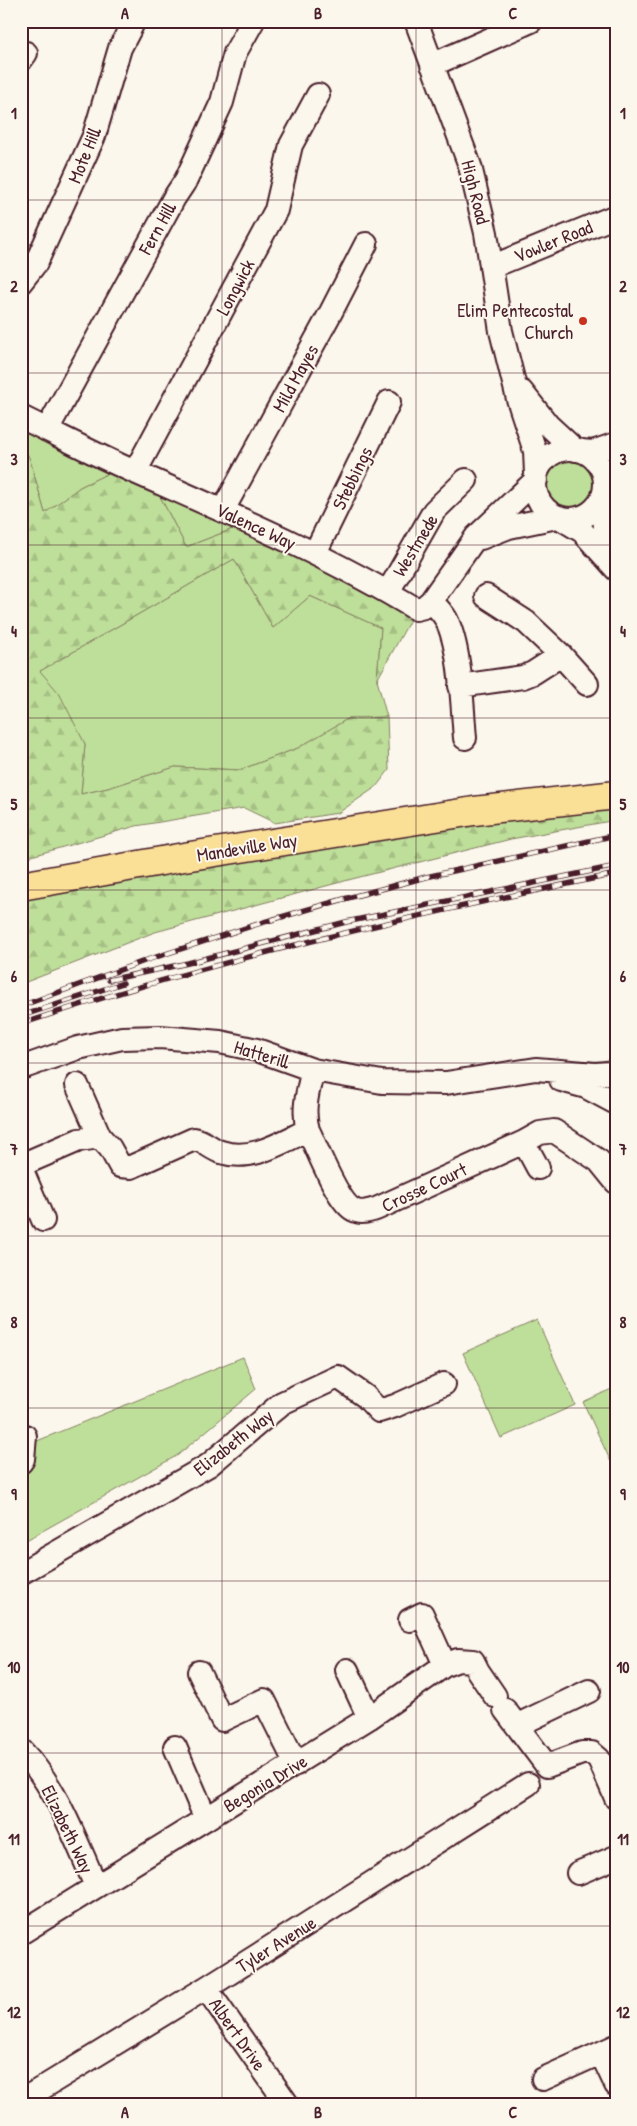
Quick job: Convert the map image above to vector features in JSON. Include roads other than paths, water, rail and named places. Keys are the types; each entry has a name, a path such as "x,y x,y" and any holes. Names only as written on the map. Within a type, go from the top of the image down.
{"main road":[{"name":"Mandeville Way","path":"474,811 616,777"},
{"name":"Mandeville Way","path":"21,886 184,857 474,811 616,795"}],"street":[{"name":"Mote Hill","path":"21,282 36,263 94,136 120,48 134,21"},
{"name":"Fern Hill","path":"47,430 174,198 186,180 222,102 235,53 253,21"},
{"name":"High Road","path":"416,21 470,166 483,218 498,315 510,369 535,451 536,477"},
{"path":"432,65 531,21"},
{"name":"Longwick","path":"135,472 276,210 290,145 318,95"},
{"name":"Vowler Road","path":"491,267 616,216"},
{"name":"Mild Mayes","path":"223,510 366,244"},
{"name":"High Road","path":"510,369 522,392 538,413 556,433 578,450"},
{"name":"Stebbings","path":"314,553 389,402"},
{"name":"Valence Way","path":"21,417 135,472 223,510 314,553 416,609 424,608 431,602"},
{"path":"465,738 460,686 450,628 446,618 431,602 465,551 480,533 536,477 541,464 563,450 593,452 616,444"},
{"path":"578,450 593,457 604,472 608,489 605,528 616,563"},
{"path":"536,477 538,499 545,509 582,531 616,569"},
{"name":"Westmede","path":"388,592 434,511 466,480"},
{"path":"465,551 475,542 501,530 559,518 575,520 587,515 597,508 608,489"},
{"path":"486,596 526,622 561,655 587,684"},
{"path":"460,686 523,677 533,673 561,655"},
{"name":"Hatterill","path":"21,1068 78,1048 122,1038 160,1037 220,1042 256,1050 313,1070 382,1082 408,1084 446,1083 545,1068 577,1073 616,1072"},
{"name":"Crosse Court","path":"313,1070 305,1103 305,1119 308,1130 342,1201 354,1210 366,1212 387,1205 540,1133 554,1132 599,1161 616,1182"},
{"name":"Hatterill","path":"505,1074 545,1077 566,1081 586,1087 616,1104"},
{"path":"77,1085 100,1137 110,1148 120,1166 131,1167 194,1139 203,1140 219,1151 236,1156 256,1154 308,1130"},
{"path":"43,1220 21,1166 80,1140 100,1137"},
{"path":"524,1142 538,1168"},
{"name":"Elizabeth Way","path":"21,1573 209,1466 282,1403 338,1377 366,1396 379,1411 395,1406 444,1384"},
{"path":"21,1462 23,1459 25,1436"},
{"path":"410,1620 422,1614 445,1665"},
{"name":"Begonia Drive","path":"21,1933 369,1718 445,1665 458,1660 473,1661 506,1710"},
{"path":"347,1670 369,1718"},
{"path":"199,1672 222,1720 264,1700 296,1764"},
{"path":"589,1691 506,1710 547,1766 582,1753 592,1753 599,1760 616,1798"},
{"path":"174,1747 206,1819"},
{"name":"Elizabeth Way","path":"25,1760 58,1802 96,1886"},
{"name":"Tyler Avenue","path":"21,2101 206,1988 528,1784"},
{"path":"578,1873 616,1857"},
{"name":"Albert Drive","path":"206,1988 288,2105"},
{"path":"543,2079 608,2049 616,2085"}],"railway":[{"path":"21,1006 150,959 264,922 344,899 426,877 616,835"},
{"path":"109,980 188,963 346,922 616,866"},
{"path":"21,1024 168,979 316,940 616,874"},
{"path":"21,1016 123,983"}],"place":[{"name":"Elim Pentecostal Church","path":"583,321"}]}
